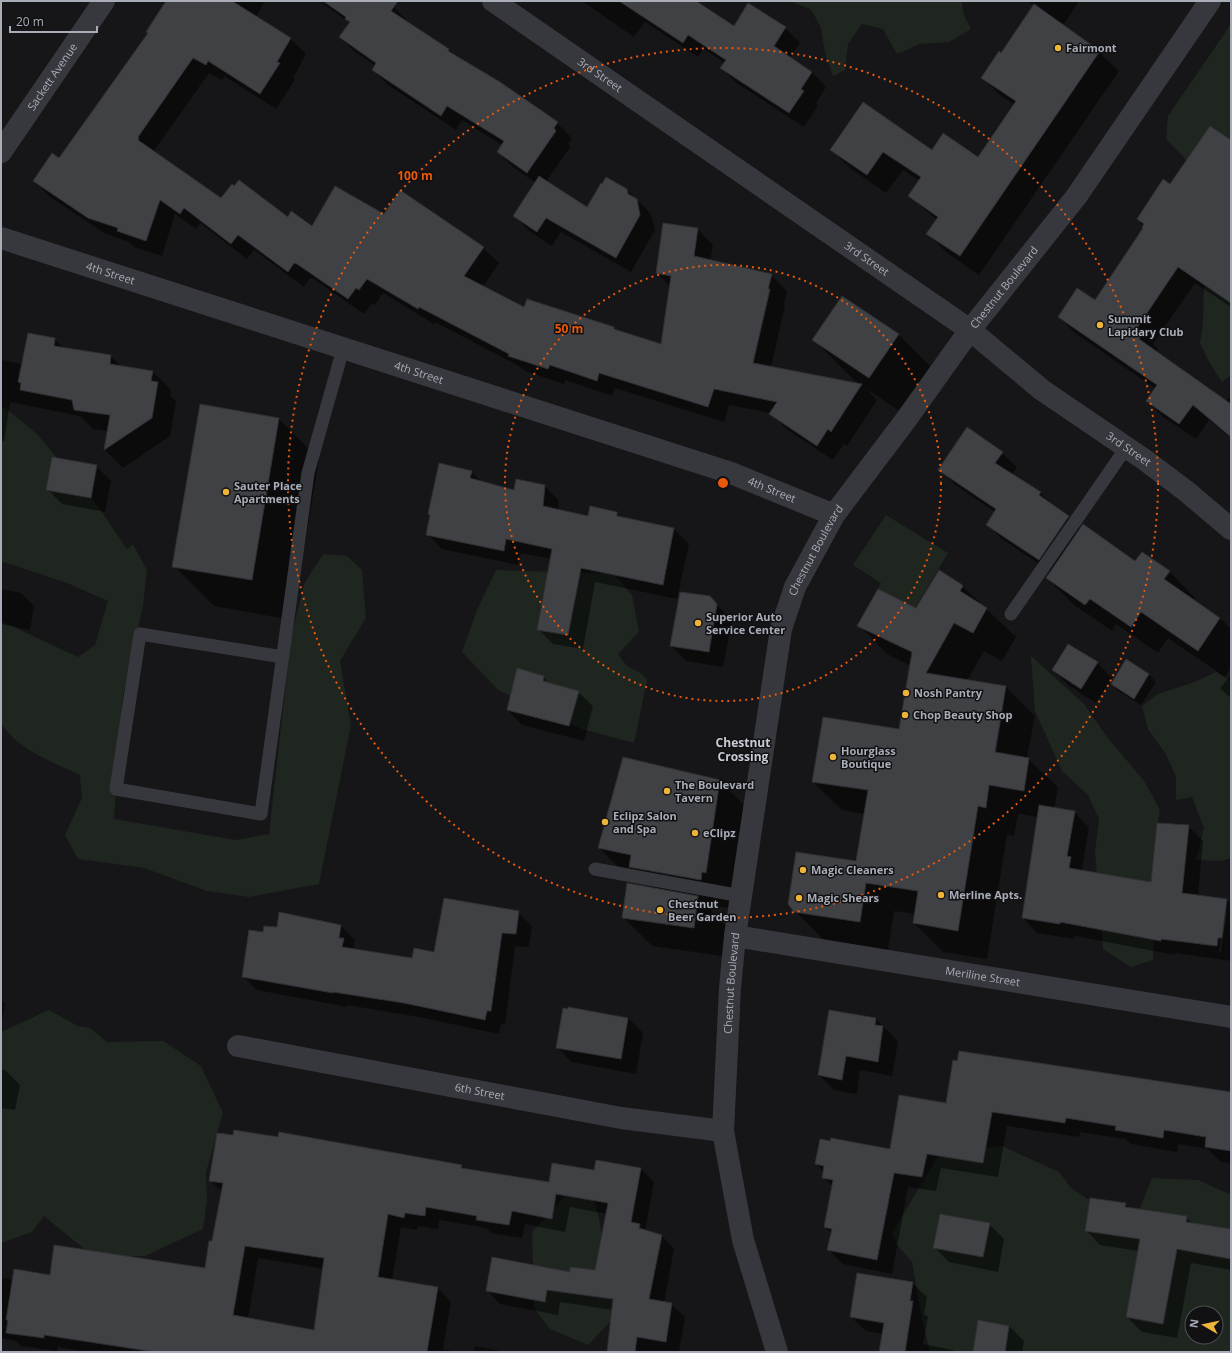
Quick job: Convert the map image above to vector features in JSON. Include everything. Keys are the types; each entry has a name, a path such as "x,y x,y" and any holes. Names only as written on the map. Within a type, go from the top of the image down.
{"street":[{"name":"Sackett Avenue","path":"1,152 104,1"},
{"name":"3rd Street","path":"493,1 970,330 1042,390 1181,487 1231,529"},
{"name":"Chestnut Boulevard","path":"777,1352 743,1240 723,1132 730,988 735,936 782,629 795,587 834,514 905,421 970,330 1076,197 1210,1"},
{"name":"4th Street","path":"2,242 731,473 834,514"},
{"name":"Meriline Street","path":"735,936 1231,1017"},
{"name":"6th Street","path":"238,1046 621,1118 723,1132"}],"lane":[{"path":"283,658 140,634 116,789 262,814 308,473 343,349"},
{"path":"1011,614 1126,448"},
{"path":"594,869 741,896"}],"shaded area":[{"path":"789,1 962,1 963,13 971,29 949,42 920,44 897,54 883,29 862,24 848,44 845,70 833,76 825,53 821,28 811,9"},
{"path":"1231,24 1231,375 1222,382 1208,360 1200,343 1203,324 1205,257 1212,195 1182,155 1166,139 1168,116"},
{"path":"4,407 37,434 99,508 127,549 133,544 147,570 143,606 123,696 114,819 236,840 269,834 291,638 304,584 323,554 347,556 362,570 366,618 340,661 351,725 319,884 249,897 207,891 144,868 78,859 65,835 82,798 80,775 47,760 25,747 7,732 1,723 1,621 78,657 95,645 108,601 67,583 1,561 1,408"},
{"path":"886,515 948,553 915,608 878,589 881,583 853,565"},
{"path":"496,570 614,574 632,595 639,632 618,654 627,666 642,674 647,680 634,743 582,729 498,690 462,652 477,610"},
{"path":"1031,656 1084,704 1107,737 1145,782 1160,810 1156,832 1153,960 1131,967 1103,949 1095,851 1099,819 1088,795 1062,771 1035,711"},
{"path":"1216,672 1231,681 1231,858 1221,861 1196,860 1204,828 1192,797 1176,800 1176,776 1165,753 1148,729 1142,706 1158,694 1195,682"},
{"path":"49,1010 78,1026 90,1028 107,1042 163,1041 201,1066 223,1113 206,1172 207,1201 203,1229 145,1256 93,1256 44,1216 32,1232 1,1243 1,1032"},
{"path":"1002,1146 1059,1172 1071,1188 1132,1228 1152,1178 1198,1180 1231,1195 1231,1352 930,1352 921,1315 912,1262 897,1245 892,1233 940,1153"},
{"path":"587,1173 599,1218 615,1317 588,1345 550,1329 534,1308 532,1232"}],"building":[{"path":"166,1 232,1 291,38 277,62 280,63 260,94 208,61 206,65 193,58 138,137 138,140 221,198 232,184 234,186 239,180 288,217 291,211 312,226 335,186 384,214 400,190 484,247 464,276 524,307 527,299 661,344 671,276 656,273 663,223 698,228 694,256 772,274 753,363 862,384 831,432 828,429 817,446 769,414 777,402 714,389 708,407 599,373 597,381 550,365 548,369 508,356 509,354 419,307 418,309 367,279 359,290 356,288 348,299 297,264 294,263 288,272 238,235 231,244 184,208 180,214 160,200 146,241 117,231 118,228 88,218 33,181 52,153 59,158 148,33 146,32"},
{"path":"323,1 398,1 391,11 449,49 448,51 500,82 558,122 554,128 556,131 527,173 497,152 504,141 447,106 441,116 372,70 376,63 339,37 350,22 345,19 346,17"},
{"path":"619,1 696,1 734,26 748,3 786,27 774,46 812,72 801,89 804,91 789,113 720,68 726,60 688,35 683,43"},
{"path":"1034,4 1100,51 960,256 926,234 938,217 908,196 921,177 883,152 867,175 830,150 863,102 932,150 943,133 978,157 1016,101 981,78 999,51 1001,53"},
{"path":"1210,126 1231,140 1231,303 1178,267 1137,328 1143,332 1139,339 1231,404 1231,437 1193,405 1179,424 1146,401 1157,385 1058,317 1077,288 1095,300 1143,228 1142,227 1144,224 1137,219 1163,179 1170,184"},
{"path":"539,176 587,207 606,177 627,189 628,194 637,199 640,215 616,258 546,218 537,232 513,216"},
{"path":"842,296 899,334 869,378 812,340"},
{"path":"28,333 55,338 54,346 111,355 110,364 153,371 151,381 158,382 152,418 104,450 110,415 74,410 72,400 20,390 21,383 18,382"},
{"name":"Sauter Place Apartments","path":"200,404 279,418 252,580 172,567"},
{"path":"967,427 1003,452 995,463 1041,492 1039,495 1069,516 1039,560 986,525 996,509 938,470"},
{"path":"52,457 97,465 91,498 46,490"},
{"path":"439,463 472,471 470,478 514,490 516,479 545,485 543,506 588,516 590,506 617,512 617,516 674,528 663,585 581,568 568,635 537,630 552,549 506,539 504,551 426,535 430,515 428,514"},
{"path":"1083,524 1135,561 1142,552 1170,571 1164,579 1220,618 1198,651 1141,612 1131,627 1090,599 1085,605 1046,578"},
{"path":"939,570 963,586 960,591 987,608 973,633 954,623 926,673 1006,686 995,752 1029,758 1024,791 989,785 986,808 978,806 958,931 913,923 918,891 866,883 860,922 794,912 788,904 796,852 856,861 868,790 812,782 823,717 899,729 912,652 857,626 878,589 916,608"},
{"path":"680,592 710,596 717,604 709,652 670,646"},
{"path":"1068,644 1098,662 1081,689 1052,670"},
{"path":"1126,659 1149,674 1134,699 1111,684"},
{"path":"517,668 544,676 543,681 579,691 569,726 507,710"},
{"path":"623,757 720,780 706,873 702,872 701,880 629,867 631,855 598,848"},
{"path":"1039,805 1075,811 1067,856 1071,857 1069,868 1151,882 1157,823 1189,825 1182,893 1227,899 1222,938 1218,938 1217,946 1161,939 1161,941 1060,922 1060,924 1022,918"},
{"path":"627,883 698,896 694,928 622,918"},
{"path":"444,898 519,911 516,934 502,933 491,1011 487,1011 485,1020 404,1003 333,993 242,977 249,930 263,932 264,926 277,927 279,912 341,925 339,938 344,938 342,947 412,958 414,948 434,952"},
{"path":"568,1007 628,1018 621,1059 556,1048 563,1008 568,1009"},
{"path":"829,1010 876,1018 875,1025 883,1026 878,1062 846,1056 842,1080 818,1075"},
{"path":"959,1051 1231,1092 1231,1151 1205,1147 1206,1137 1164,1130 1163,1138 1115,1130 1116,1126 1066,1118 1065,1123 992,1112 983,1163 927,1154 922,1177 894,1173 877,1260 827,1250 832,1229 824,1227 833,1180 822,1178 824,1166 815,1164 820,1139 830,1141 831,1138 890,1149 899,1095 946,1103 953,1060 957,1061"},
{"path":"234,1130 278,1137 279,1132 462,1165 461,1168 549,1182 552,1163 594,1170 596,1160 641,1168 631,1222 640,1224 639,1228 662,1235 649,1299 672,1303 666,1342 637,1337 635,1352 607,1352 613,1299 547,1290 545,1302 486,1291 492,1257 570,1272 570,1267 595,1270 608,1203 556,1194 552,1219 512,1211 509,1225 476,1220 477,1216 426,1207 425,1216 405,1213 404,1218 388,1214 378,1277 438,1287 427,1352 155,1352 44,1335 44,1338 6,1333 8,1320 6,1320 14,1269 50,1275 54,1245 205,1268 209,1241 212,1241 223,1183 209,1181 217,1133 233,1135","holes":["245,1246 324,1258 314,1330 233,1315"]},
{"path":"1090,1198 1126,1203 1125,1207 1187,1216 1186,1222 1231,1229 1231,1259 1177,1249 1163,1324 1126,1317 1140,1239 1085,1231"},
{"path":"940,1214 990,1223 983,1257 933,1248"},
{"path":"857,1273 913,1282 910,1301 913,1301 905,1352 879,1352 884,1323 850,1317"},
{"path":"978,1320 1009,1326 1005,1352 973,1352"}],"place":[{"name":"Fairmont","path":"1058,48"},
{"name":"Summit Lapidary Club","path":"1100,325"},
{"name":"Sauter Place Apartments","path":"226,492"},
{"name":"Superior Auto Service Center","path":"698,623"},
{"name":"Nosh Pantry","path":"906,693"},
{"name":"Chop Beauty Shop","path":"905,715"},
{"name":"Hourglass Boutique","path":"833,757"},
{"name":"The Boulevard Tavern","path":"667,791"},
{"name":"Eclipz Salon and Spa","path":"605,822"},
{"name":"eClipz","path":"695,833"},
{"name":"Magic Cleaners","path":"803,870"},
{"name":"Merline Apts.","path":"941,895"},
{"name":"Magic Shears","path":"799,898"},
{"name":"Chestnut Beer Garden","path":"660,910"}],"district":[{"name":"Chestnut Crossing","path":"743,750"}]}
